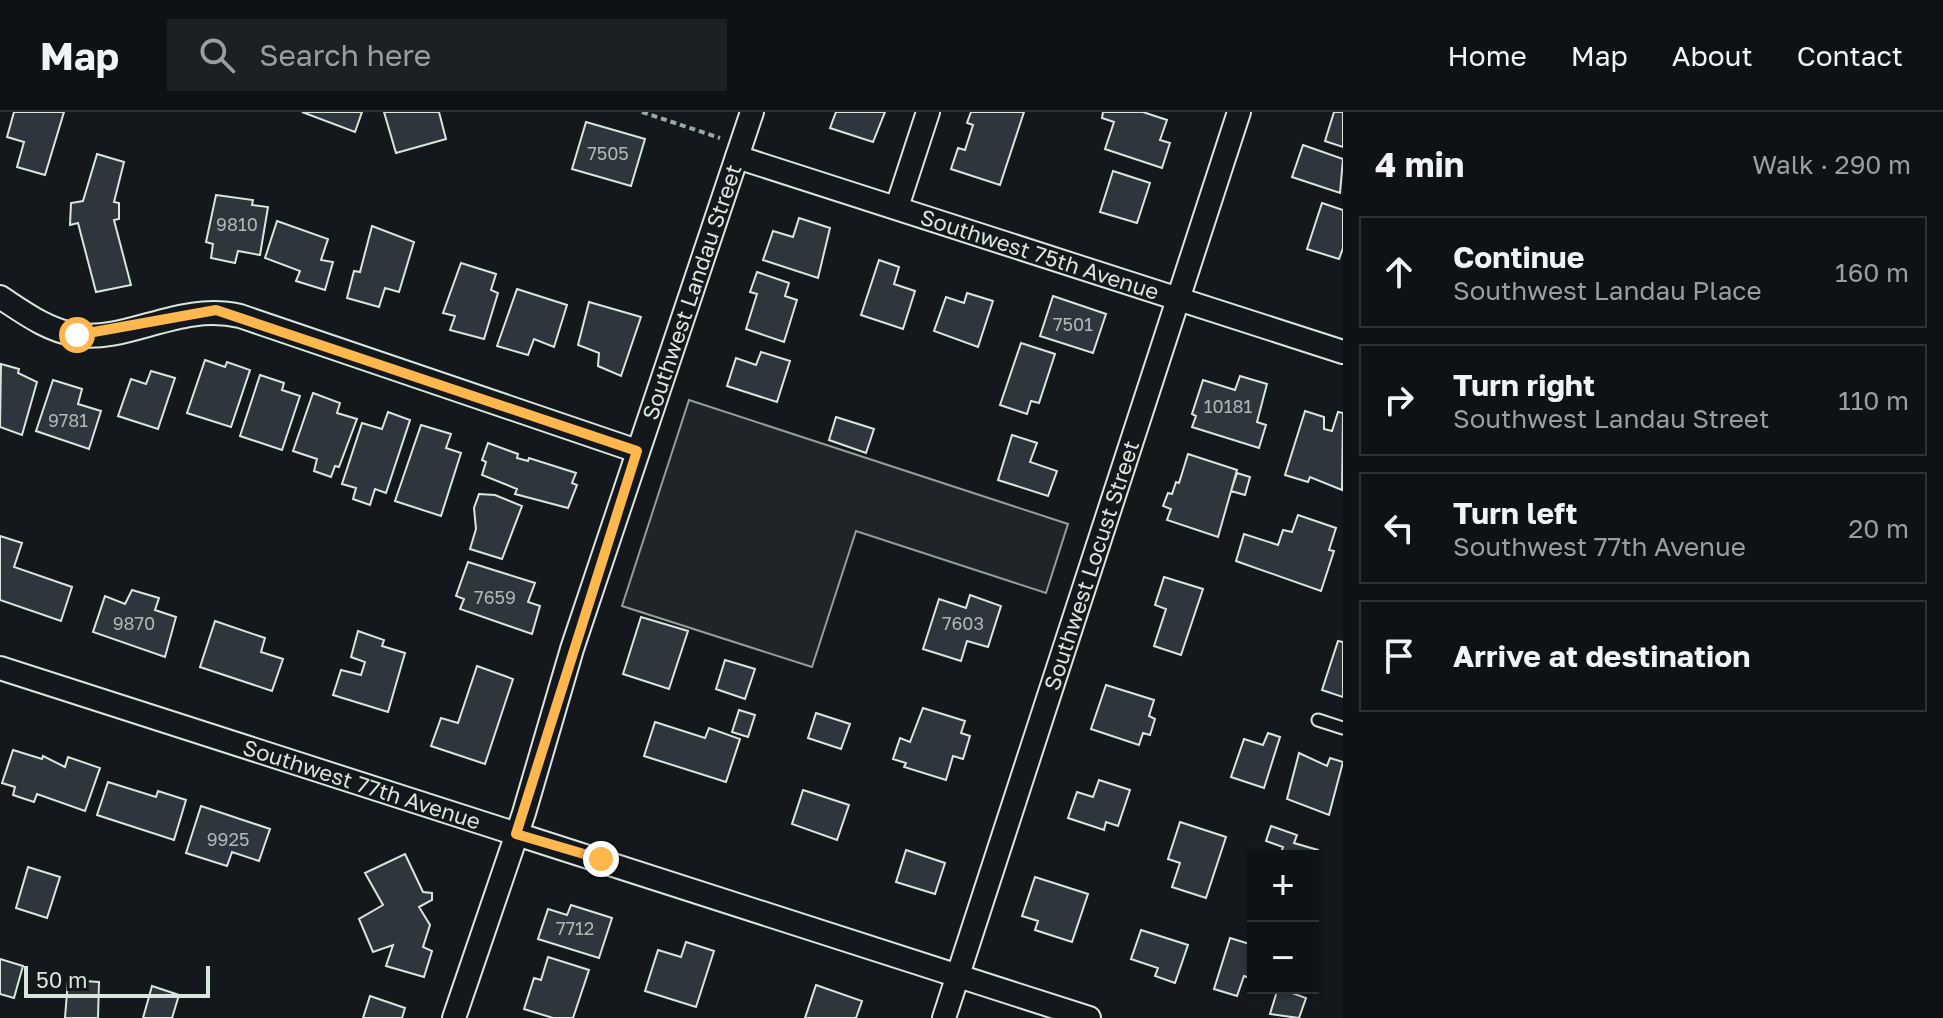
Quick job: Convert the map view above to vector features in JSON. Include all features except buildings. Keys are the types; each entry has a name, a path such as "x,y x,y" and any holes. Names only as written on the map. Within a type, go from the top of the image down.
{"street":[{"name":"Southwest Landau Street","path":"454,1018 516,834 637,451 752,112"},
{"path":"897,207 928,112"},
{"name":"Southwest Locust Street","path":"944,1018 1239,112"},
{"name":"Southwest 75th Avenue","path":"739,151 897,207 1343,352"},
{"path":"0,297 33,319 77,335 101,334 206,311 240,316 637,451"},
{"name":"Southwest 77th Avenue","path":"0,668 1089,1018"}],"lane":[{"path":"1318,720 1343,728"}],"path":[{"path":"642,112 739,151"}],"shaded area":[{"path":"689,400 1068,524 1046,593 856,531 812,667 622,606"}],"route":[{"path":"77,335 101,334 216,310 637,451 561,683 516,834 601,859"}]}
